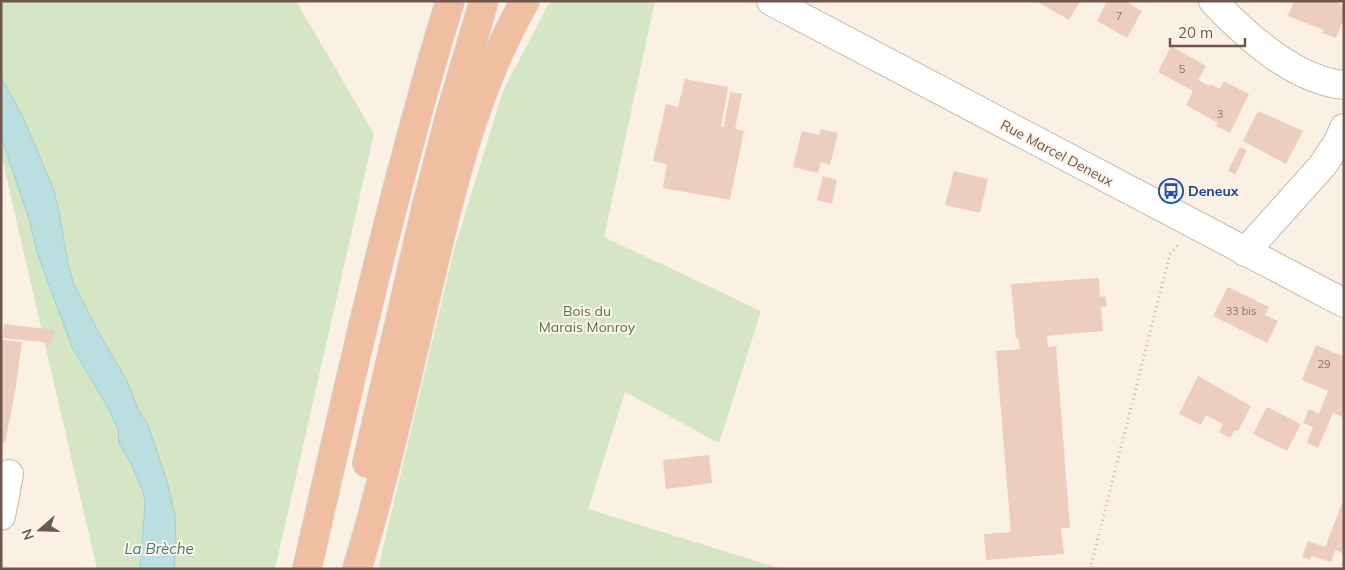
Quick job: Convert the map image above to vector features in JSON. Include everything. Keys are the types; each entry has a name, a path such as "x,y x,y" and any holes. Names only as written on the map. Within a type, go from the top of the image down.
{"highway":[{"path":"307,569 340,422 388,226 450,1"},
{"path":"342,569 424,218 460,81 484,1"},
{"path":"357,569 382,480 445,214 465,144 494,64 525,1"}],"street":[{"path":"438,40 442,1"},
{"name":"Rue Marcel Deneux","path":"771,1 1344,304"},
{"path":"1213,1 1236,26 1263,49 1317,78 1344,85"},
{"path":"1245,252 1323,165 1344,128"},
{"path":"1,516 9,474"}],"path":[{"path":"1090,569 1170,254 1194,225"}],"green space":[{"path":"1,1 296,1 374,134 275,569 97,569 1,154"},
{"name":"Bois du Marais Monroy","path":"550,1 655,1 604,237 761,311 719,443 625,392 588,509 782,569 378,569 454,250 503,91"}],"water":[{"name":"La Brèche","path":"1,77 24,119 54,191 69,269 74,284 99,333 127,381 138,409 148,425 167,481 175,515 176,546 174,569 140,569 145,503 143,491 119,443 118,429 108,408 72,347 37,252 30,222 1,137"}],"building":[{"path":"1036,1 1080,1 1069,20"},
{"path":"1107,1 1125,1 1142,11 1127,38 1097,21"},
{"path":"1294,1 1334,1 1344,6 1344,18 1336,38 1322,33 1324,30 1288,16"},
{"path":"1171,46 1206,66 1198,80 1220,89 1223,81 1249,94 1230,133 1216,126 1218,123 1186,105 1193,91 1158,72"},
{"path":"685,79 728,87 721,126 724,127 730,92 742,94 735,129 744,131 730,200 663,188 667,164 653,161 666,104 678,107"},
{"path":"1258,111 1303,131 1286,164 1243,141"},
{"path":"821,129 838,133 830,165 821,162 818,173 793,167 802,131 819,135"},
{"path":"1240,147 1247,150 1235,175 1228,170"},
{"path":"954,171 988,179 980,213 945,205"},
{"path":"823,176 837,180 832,204 817,200"},
{"path":"1099,278 1100,297 1105,296 1107,307 1101,307 1103,331 1047,336 1048,347 1056,346 1070,528 1061,528 1064,554 986,560 984,534 1011,532 996,351 1020,349 1018,338 1016,338 1011,284"},
{"path":"1228,287 1269,307 1265,315 1278,321 1267,343 1213,316"},
{"path":"4,324 54,330 52,343 3,338"},
{"path":"2,340 22,342 5,443 1,442"},
{"path":"1316,345 1342,356 1344,352 1344,418 1333,413 1318,448 1307,443 1313,427 1303,423 1309,409 1319,414 1328,391 1302,380"},
{"path":"1198,376 1251,406 1238,431 1235,430 1230,438 1219,432 1223,424 1206,415 1201,425 1179,414"},
{"path":"1267,407 1301,424 1287,451 1253,434"},
{"path":"709,455 712,483 666,489 663,460"},
{"path":"1342,504 1344,504 1344,554 1335,550 1331,562 1311,556 1310,560 1302,557 1308,541 1325,547"}],"place":[{"name":"Deneux","path":"1171,191"}]}
